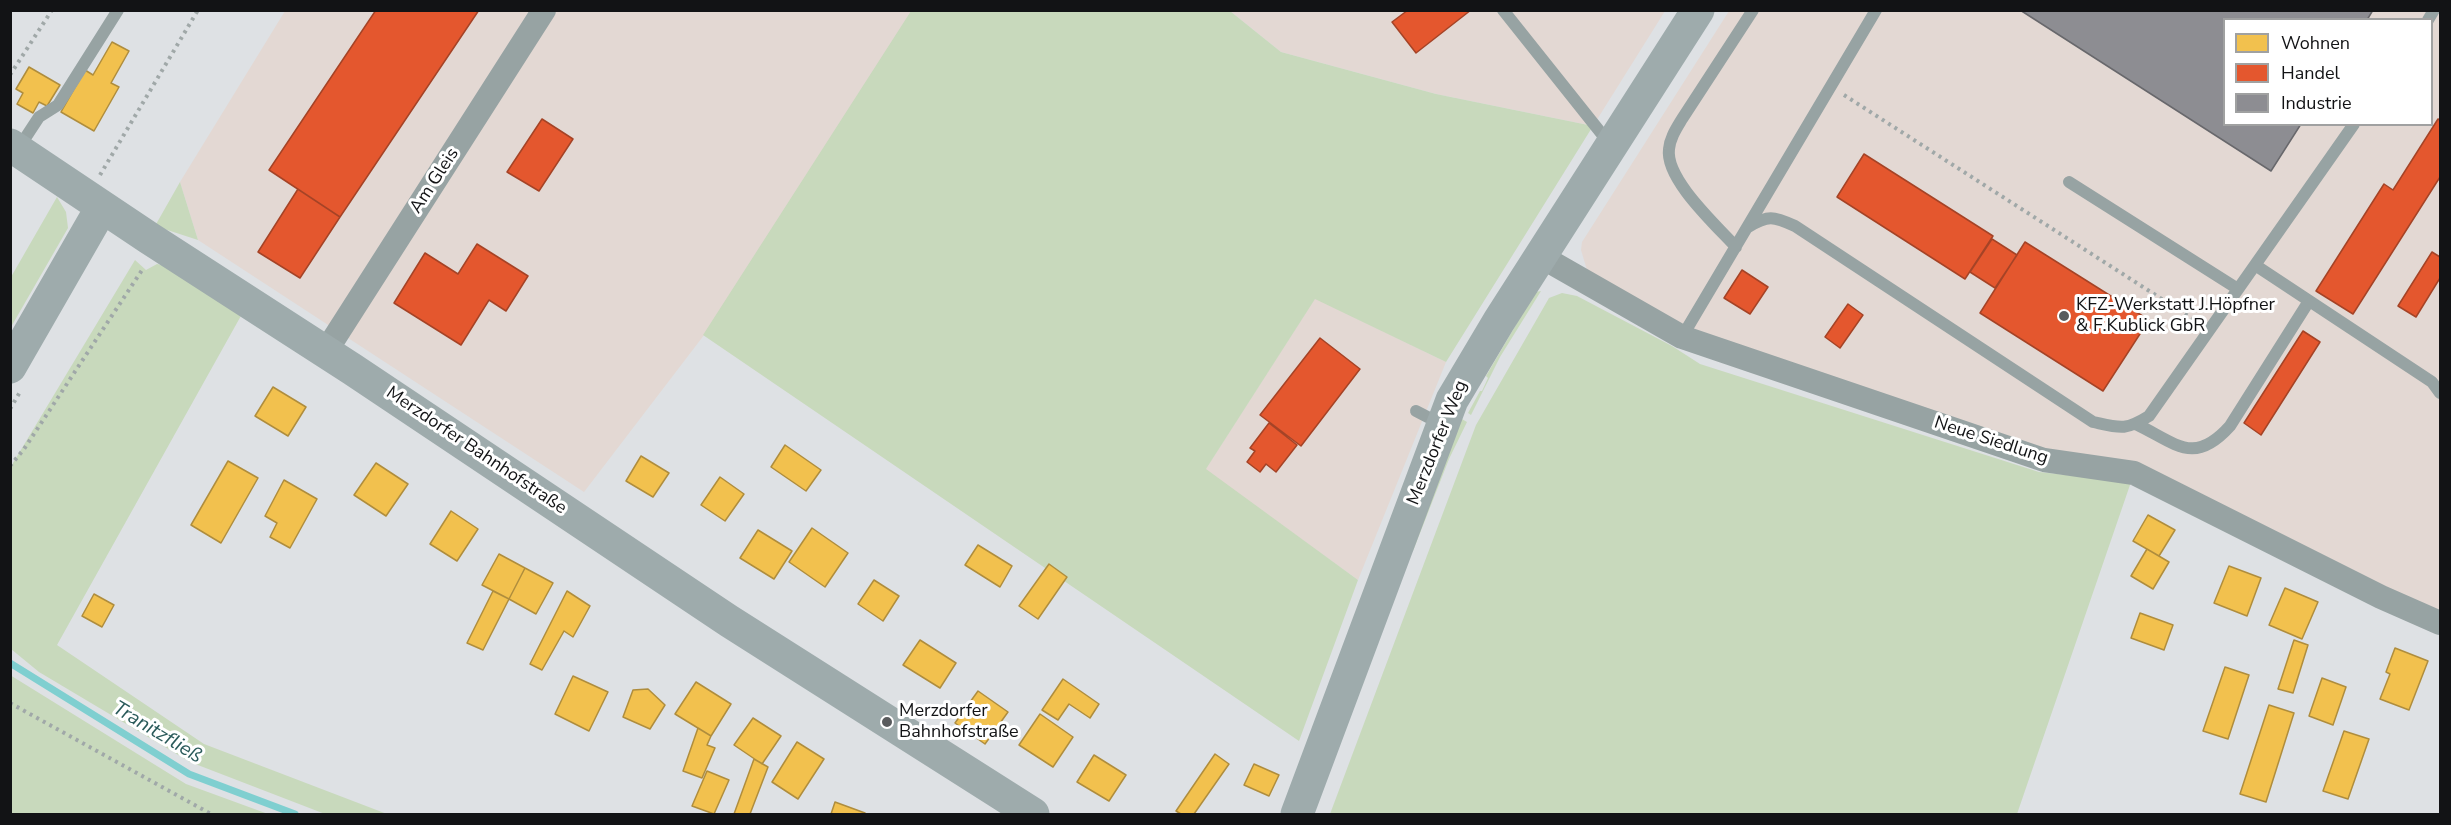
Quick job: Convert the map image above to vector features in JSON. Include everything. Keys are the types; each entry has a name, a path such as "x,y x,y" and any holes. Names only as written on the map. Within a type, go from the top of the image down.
{"street":[{"name":"Am Gleis","path":"326,351 544,10"},
{"name":"Merzdorfer Weg","path":"1297,814 1429,418 1452,400 1475,360 1698,10"},
{"name":"Merzdorfer Bahnhofstraße","path":"14,147 94,202 326,351 729,621 1033,814"},
{"path":"10,367 94,202"},
{"name":"Neue Siedlung","path":"1542,256 1682,337 2044,460 2134,473 2381,597 2440,623"}],"lane":[{"path":"14,147 39,117 58,105 118,10"},
{"path":"1503,10 1612,146"},
{"path":"1736,247 1677,180 1670,166 1669,149 1673,134 1753,10"},
{"path":"1682,337 1876,10"},
{"path":"1748,227 1761,219 1776,217 1795,226 2093,422 2123,428 2136,424 2149,416 2353,126"},
{"path":"2069,182 2238,289"},
{"path":"2255,265 2432,382 2440,393"},
{"path":"2136,424 2189,449 2204,448 2217,440 2230,426 2309,301"}],"path":[{"path":"10,75 52,10"},
{"path":"94,202 198,10"},
{"path":"1831,87 2210,329"},
{"path":"10,466 24,449 146,262"},
{"path":"10,703 212,814"}],"shaded area":[{"path":"285,11 952,11 584,492 198,240 180,182"},
{"path":"1230,11 1665,11 1593,126 1436,94 1281,52"},
{"path":"1729,11 2440,11 2440,614 2049,450 1689,329 1587,270 1581,250 1582,242"},
{"path":"1315,298 1446,362 1358,580 1205,470"}],"green space":[{"path":"911,11 1230,11 1281,52 1436,94 1593,126 1446,362 1315,299 1206,469 1358,580 1299,741 703,335"},
{"path":"180,182 198,240 155,226"},
{"path":"57,197 66,212 68,228 11,327 11,277"},
{"path":"135,260 146,270 157,264 171,267 242,314 57,645 204,744 387,814 325,814 190,762 39,672 11,649 10,468"},
{"path":"1541,291 1500,357 1471,415 1468,413 1482,391 1488,378 1486,376 1535,292"},
{"path":"1562,293 1577,296 1672,346 1700,364 2039,472 2131,482 2017,814 1330,814 1476,425 1549,298"},
{"path":"1460,418 1467,422 1449,459 1413,551 1409,550"},
{"path":"10,675 186,784 268,814 11,814"}],"building: Wohnen":[{"path":"112,42 129,51 111,83 119,87 94,131 61,112 85,70 93,75"},
{"path":"29,67 60,85 47,106 39,102 33,113 17,104 23,93 16,89"},
{"path":"273,387 306,407 288,436 255,416"},
{"path":"785,445 821,470 806,491 771,467"},
{"path":"641,456 669,473 653,497 626,481"},
{"path":"228,461 258,478 221,543 191,525"},
{"path":"376,463 408,484 386,516 354,495"},
{"path":"720,477 744,494 725,521 701,505"},
{"path":"284,480 317,499 290,548 270,537 277,523 265,516"},
{"path":"451,511 478,529 457,561 430,544"},
{"path":"2148,515 2175,530 2159,556 2133,541"},
{"path":"812,528 848,553 825,587 789,562"},
{"path":"758,530 792,551 774,579 740,558"},
{"path":"978,545 1012,566 1000,587 965,565"},
{"path":"2147,549 2169,562 2153,589 2131,576"},
{"path":"499,554 525,568 509,599 482,585"},
{"path":"1049,564 1067,577 1038,619 1019,606"},
{"path":"2229,566 2261,578 2247,616 2214,603"},
{"path":"525,568 553,583 536,614 509,599"},
{"path":"874,580 899,596 883,621 858,604"},
{"path":"2285,588 2318,602 2302,639 2269,625"},
{"path":"493,591 509,599 483,650 467,643"},
{"path":"567,591 590,606 573,637 564,631 542,670 530,664"},
{"path":"94,594 114,605 102,627 82,616"},
{"path":"2140,613 2173,625 2164,650 2131,638"},
{"path":"920,640 956,663 940,688 903,665"},
{"path":"2294,640 2308,645 2293,693 2278,689"},
{"path":"2395,648 2428,661 2409,710 2380,699 2390,674 2386,672"},
{"path":"2225,667 2249,675 2228,739 2203,731"},
{"path":"573,676 608,692 589,731 555,714"},
{"path":"2322,678 2346,687 2333,725 2309,716"},
{"path":"1063,679 1099,704 1090,718 1069,704 1058,720 1042,710"},
{"path":"696,682 731,704 711,736 675,714"},
{"path":"648,689 665,705 650,729 623,717 633,690"},
{"path":"978,691 1008,712 985,744 955,723"},
{"path":"2269,705 2294,713 2266,802 2240,794"},
{"path":"1040,714 1073,737 1053,767 1019,745"},
{"path":"753,718 781,736 762,764 734,745"},
{"path":"698,728 711,736 707,745 715,748 702,778 683,771"},
{"path":"2344,731 2369,739 2348,799 2323,791"},
{"path":"797,742 824,759 798,799 772,782"},
{"path":"1215,754 1229,764 1194,814 1181,814 1176,811"},
{"path":"1094,755 1126,775 1109,801 1077,782"},
{"path":"754,759 768,767 750,814 734,814"},
{"path":"1254,764 1279,775 1269,796 1244,785"},
{"path":"707,771 729,780 714,814 692,806"},
{"path":"835,802 865,813 831,814"}],"building: Handel":[{"path":"376,10 479,10 340,217 269,170"},
{"path":"1408,10 1471,10 1416,53 1392,22"},
{"path":"542,119 573,139 539,191 507,172"},
{"path":"2438,119 2440,120 2440,177 2353,314 2316,291 2384,184 2393,190"},
{"path":"1864,154 1993,236 1965,279 1837,197"},
{"path":"298,189 340,217 300,278 258,252"},
{"path":"1992,239 2017,255 1995,288 1970,272"},
{"name":"KFZ-Werkstatt J.Höpfner & F.Kublick GbR","path":"2025,242 2149,320 2103,391 1980,313"},
{"path":"477,244 528,276 506,311 489,300 461,345 394,303 425,253 458,274"},
{"path":"2432,252 2440,257 2440,278 2416,317 2398,306"},
{"path":"1742,270 1768,287 1750,314 1724,298"},
{"path":"1848,304 1863,315 1840,348 1825,337"},
{"path":"2303,331 2320,342 2261,435 2244,423"},
{"path":"1320,338 1360,369 1301,446 1260,415"},
{"path":"1269,423 1297,445 1276,472 1266,464 1260,472 1247,462 1255,451 1250,448"}],"building: Industrie":[{"path":"2020,10 2373,10 2368,18 2223,18 2223,126 2300,126 2271,171"}],"waterway":[{"name":"Tranitzfließ","path":"10,663 189,774 295,814"}],"place":[{"name":"KFZ-Werkstatt J.Höpfner & F.Kublick GbR","path":"2064,316"},
{"name":"Merzdorfer Bahnhofstraße","path":"887,722"}]}
